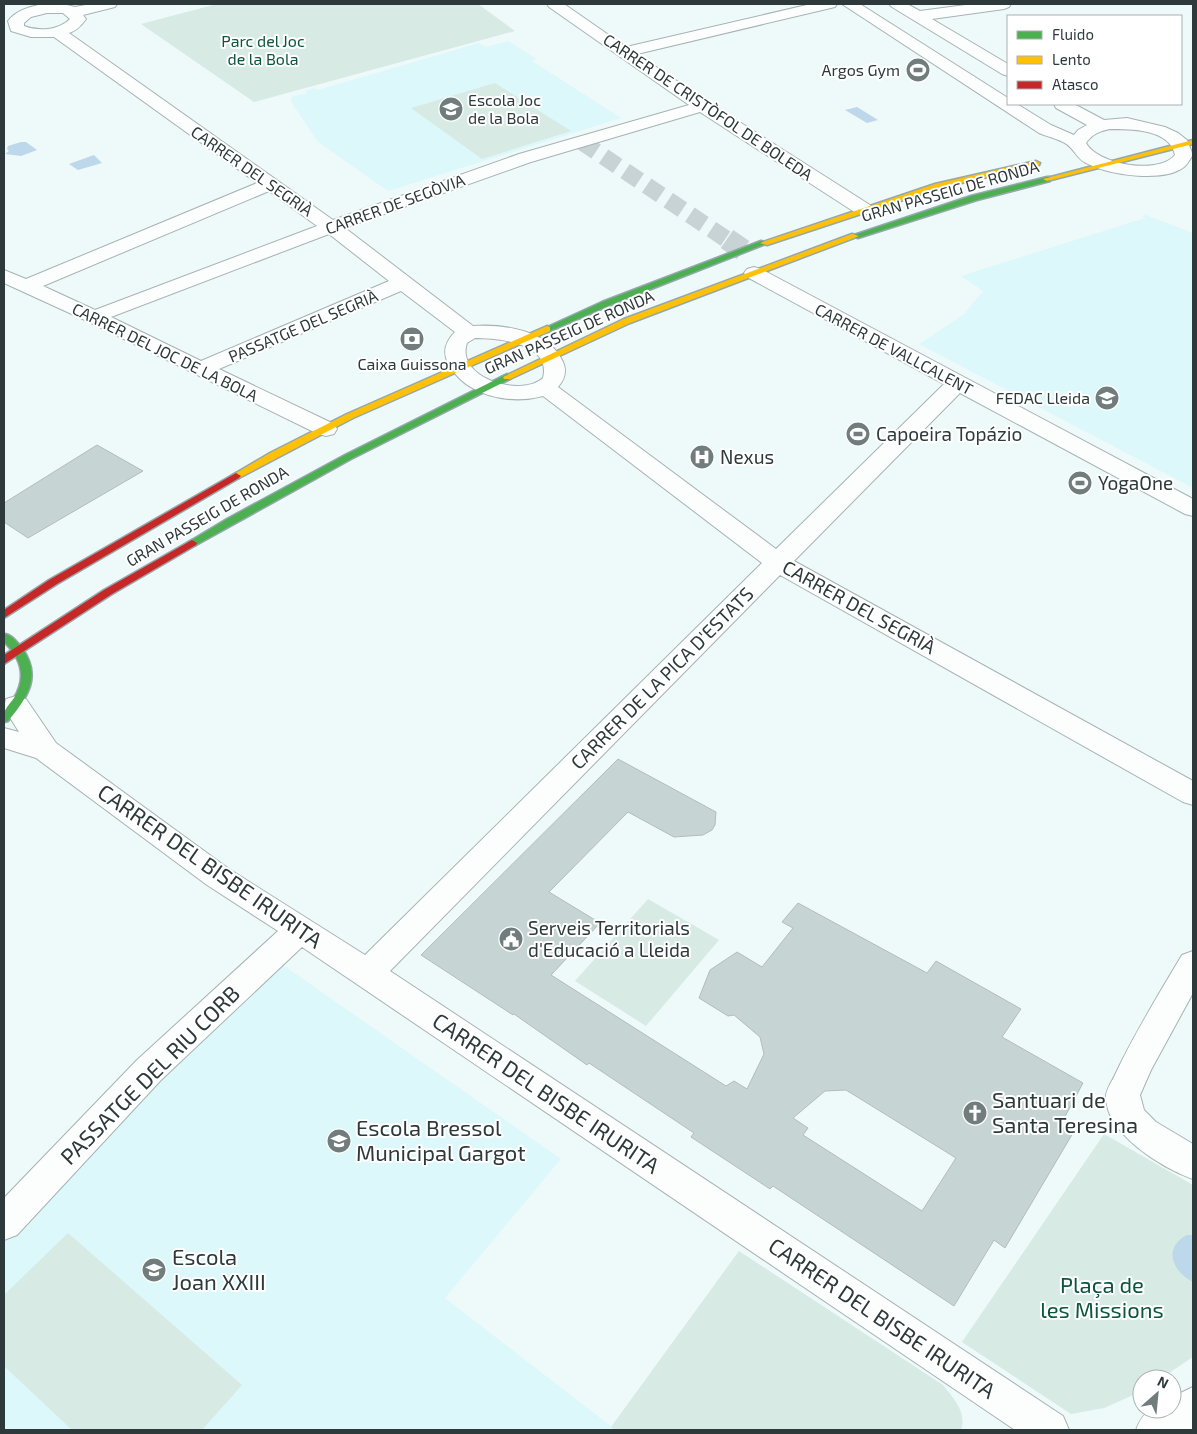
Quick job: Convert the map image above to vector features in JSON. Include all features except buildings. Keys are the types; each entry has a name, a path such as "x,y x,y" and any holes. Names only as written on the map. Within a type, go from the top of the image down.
{"main road":[{"path":"1139,137 1164,132"},
{"name":"GRAN PASSEIG DE RONDA","path":"4,660 108,592 281,491 486,386 628,321 808,252 907,218 1102,156 1186,138"},
{"name":"GRAN PASSEIG DE RONDA","path":"4,615 53,582 242,473 326,429 460,367 680,274 742,250 938,186 1050,160"},
{"path":"4,636 20,648 29,672 26,689 10,712"}],"street":[{"path":"74,12 77,15 76,23 55,32 36,33 17,28 16,21 29,7 52,8 74,12 110,4"},
{"name":"CARRER DE CRISTÒFOL DE BOLEDA","path":"554,4 702,106 863,209"},
{"path":"624,52 830,4"},
{"path":"850,4 1076,150 1102,156 1139,171 1178,172 1184,155 1186,138 1132,124 1100,125 1080,135 1076,150"},
{"path":"898,4 1007,70"},
{"path":"918,16 1004,4"},
{"path":"4,36 22,30"},
{"name":"CARRER DEL SEGRIÀ","path":"55,32 331,227 469,332"},
{"path":"1064,105 1100,125"},
{"name":"CARRER DE SEGÒVIA","path":"94,317 331,227 525,158 702,106"},
{"path":"26,286 270,184"},
{"name":"CARRER DE VALLCALENT","path":"754,273 1193,508"},
{"name":"CARRER DEL JOC DE LA BOLA","path":"4,276 94,317 326,429"},
{"name":"PASSATGE DEL SEGRIÀ","path":"200,369 405,282"},
{"path":"469,332 502,333 525,339 542,346 551,357 555,371 553,379 546,388 528,393 506,392 486,386 469,377 455,358 454,350 459,339 469,332"},
{"name":"CARRER DE LA PICA D'ESTATS","path":"368,973 957,383"},
{"name":"CARRER DEL SEGRIÀ","path":"546,388 777,562 1193,794"},
{"name":"CARRER DEL BISBE IRURITA","path":"10,712 46,750 218,876 368,973 1050,1430"},
{"name":"CARRER DEL BISBE IRURITA","path":"4,738 46,750"},
{"name":"PASSATGE DEL RIU CORB","path":"4,1223 149,1070 300,930"},
{"path":"1193,964 1138,1062 1123,1095 1124,1107 1132,1121 1144,1133 1193,1163"},
{"path":"1156,1430 1193,1407"}],"shaded area":[{"name":"Escola Joc de la Bola","path":"508,41 537,59 532,61 621,118 388,191 318,142 290,100 293,99 291,97 307,93 305,91 315,88 318,90 479,43 486,47"},
{"path":"857,107 878,120 867,123 845,110"},
{"path":"26,142 37,150 21,156 5,154 9,151 7,149 8,146"},
{"path":"94,155 102,163 78,170 69,164"},
{"name":"FEDAC Lleida","path":"1146,215 1193,233 1193,488 919,344 963,315 983,291 961,276 1145,218 1142,216"},
{"path":"280,963 561,1159 445,1298 616,1430 4,1430 4,1243 161,1074"},
{"path":"1187,1235 1193,1235 1193,1282 1180,1272 1173,1260 1175,1246 1179,1240"}],"green space":[{"name":"Parc del Joc de la Bola","path":"217,4 478,4 515,31 254,102 141,24"},
{"path":"495,83 571,131 482,159 411,108"},
{"path":"648,899 719,940 646,1026 575,981"},
{"name":"Plaça de les Missions","path":"1104,1134 1193,1185 1193,1357 1175,1369 1132,1369 1132,1395 1104,1408 1071,1414 962,1342"},
{"path":"68,1233 242,1385 202,1430 72,1430 4,1366 4,1295"},
{"path":"739,1251 943,1385 961,1412 961,1430 616,1430 611,1427"}],"tunnel":[{"path":"582,142 729,241"},
{"path":"727,239 743,250"}],"traffic: fast":[{"path":"855,236 974,198 1047,179"},
{"path":"547,329 605,304 764,243"},
{"path":"192,543 348,457 507,377"},
{"path":"4,718 20,697 27,677 23,657 5,637"}],"traffic: slow":[{"path":"1047,179 1193,142"},
{"path":"764,243 938,186 1036,163"},
{"path":"507,377 627,321 855,236"},
{"path":"236,476 350,416 547,329"}],"traffic: jam":[{"path":"4,615 53,582 236,476"},
{"path":"4,660 108,592 192,543"}],"place":[{"name":"Argos Gym","path":"918,70"},
{"name":"Escola Joc de la Bola","path":"451,109"},
{"name":"Caixa Guissona","path":"412,339"},
{"name":"FEDAC Lleida","path":"1107,398"},
{"name":"Capoeira Topázio","path":"858,434"},
{"name":"Nexus","path":"702,457"},
{"name":"YogaOne","path":"1080,483"},
{"name":"Serveis Territorials d'Educació a Lleida","path":"511,939"},
{"name":"Santuari de Santa Teresina","path":"975,1113"},
{"name":"Escola Bressol Municipal Gargot","path":"339,1141"},
{"name":"Escola Joan XXIII","path":"154,1270"}]}
